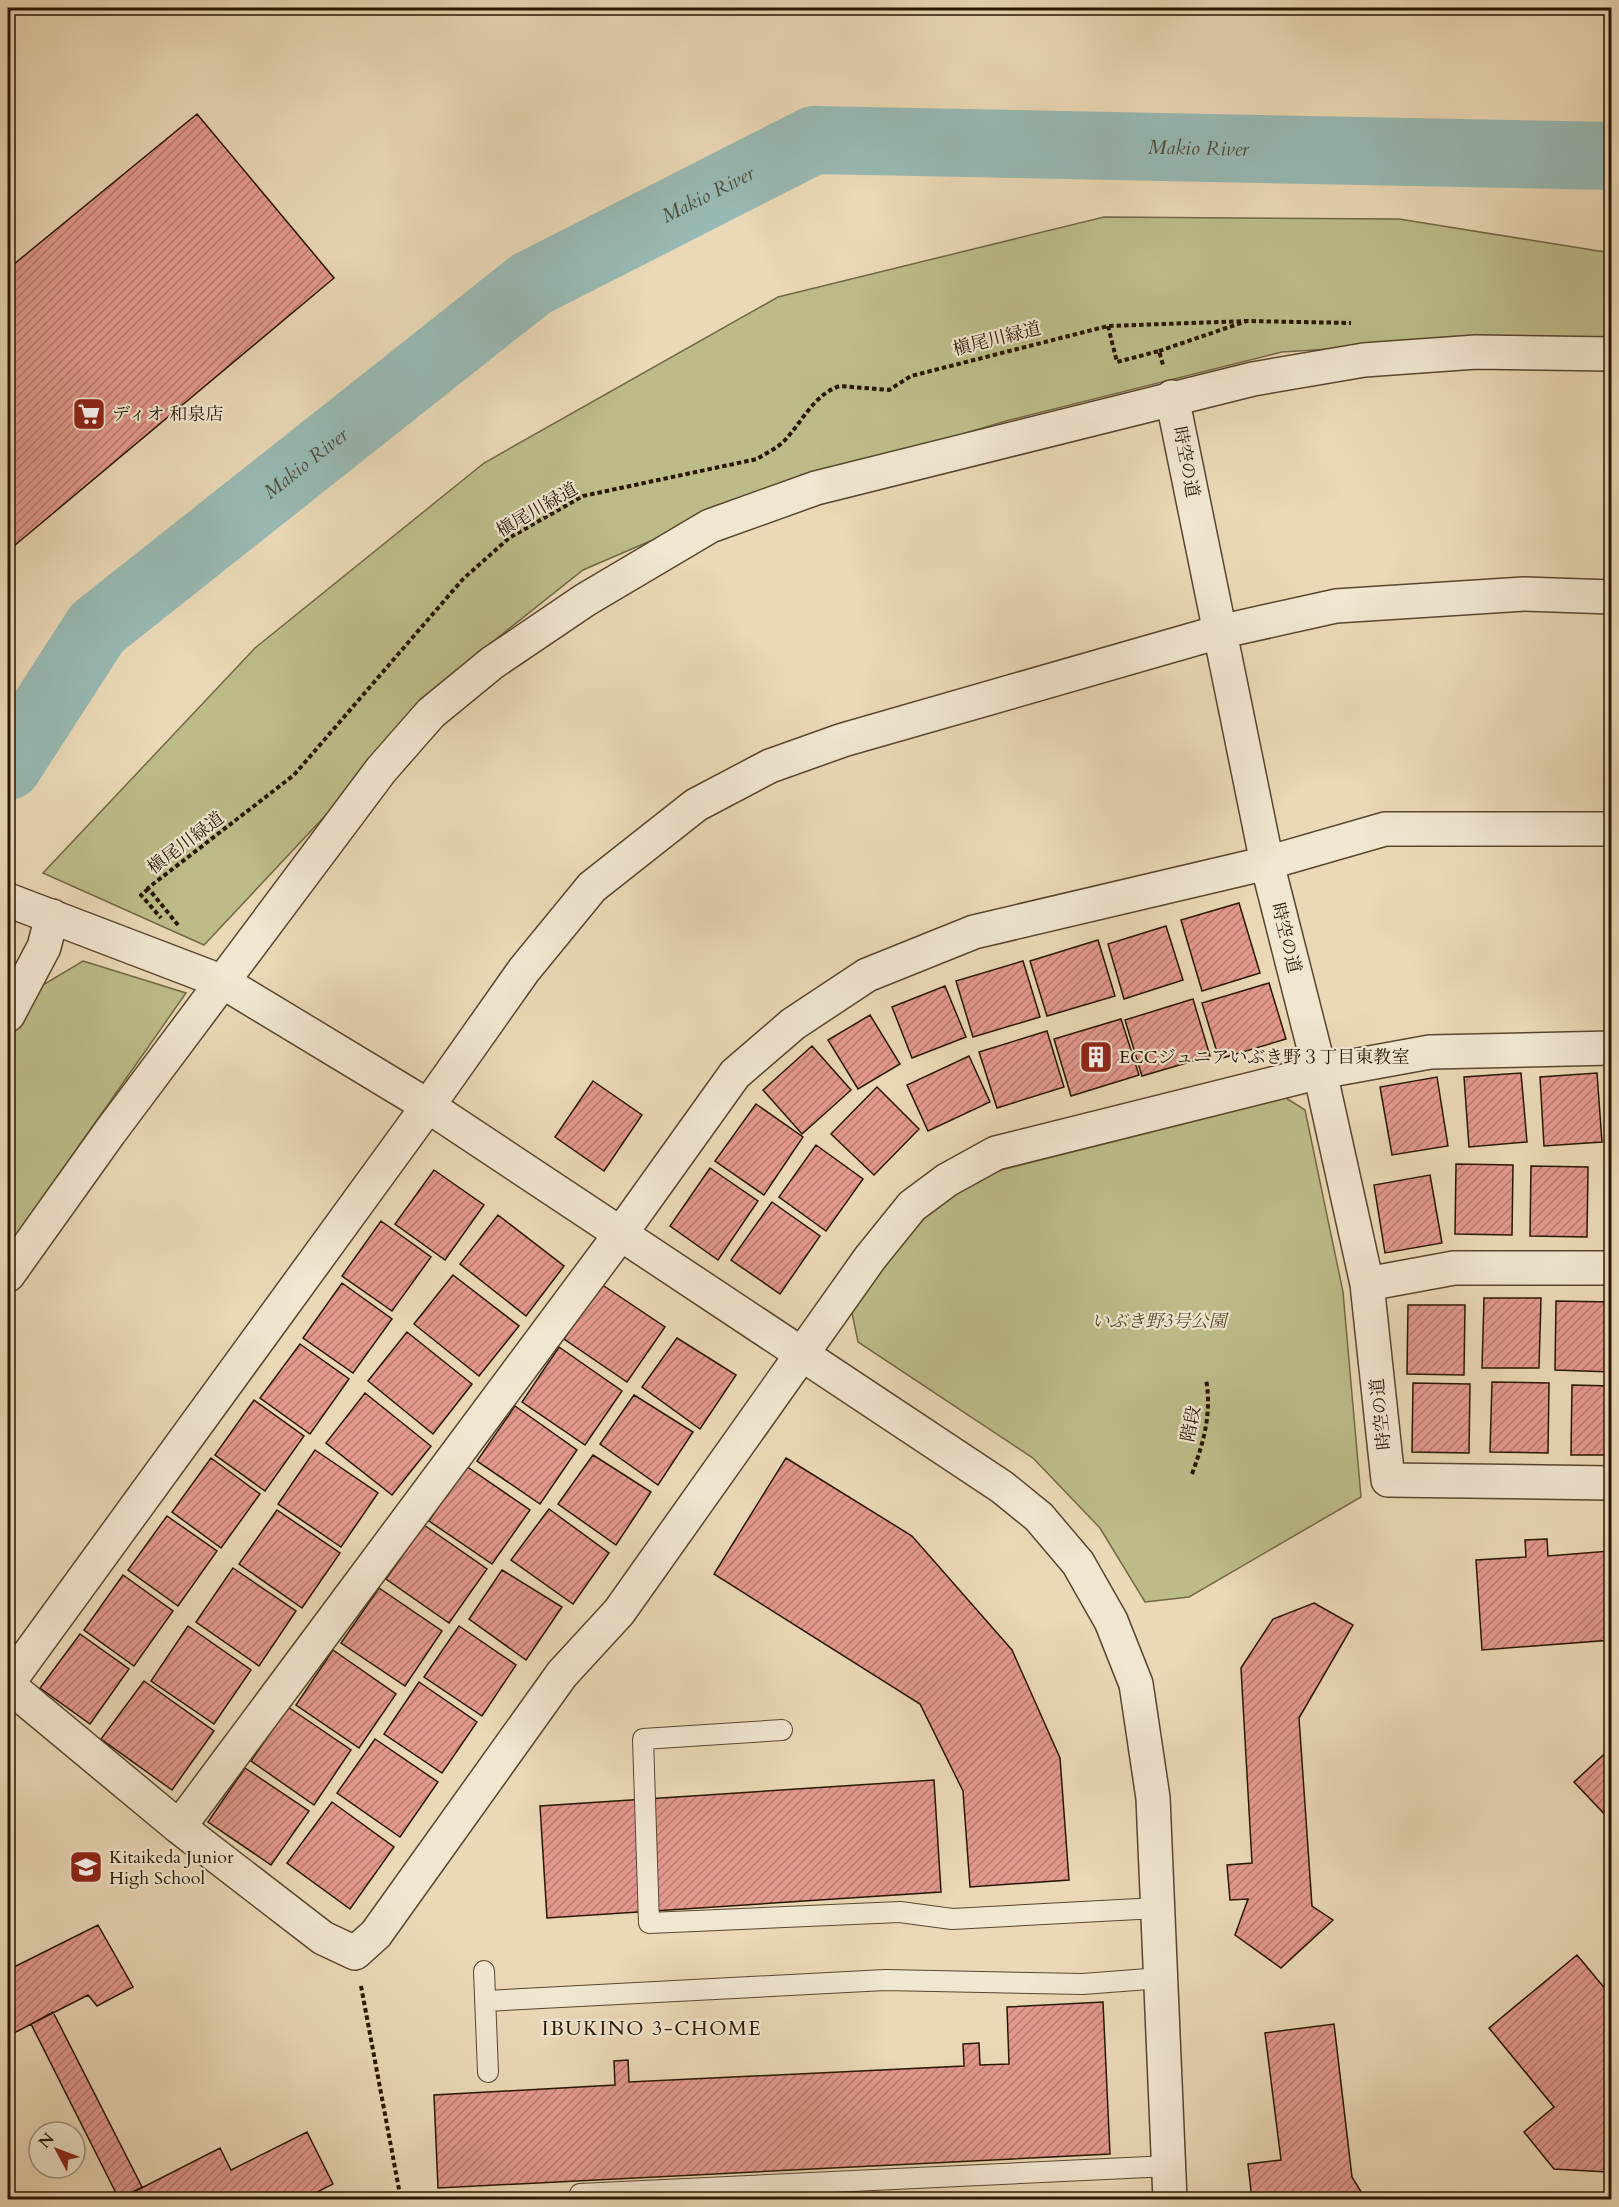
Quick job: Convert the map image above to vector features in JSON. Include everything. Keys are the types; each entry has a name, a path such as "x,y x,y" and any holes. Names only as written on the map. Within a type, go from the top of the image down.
{"street":[{"path":"8,1275 110,1132 381,770 431,713 492,663 585,600 710,526 816,488 1172,397 1253,379 1364,360 1476,352 1611,354"},
{"name":"時空の道","path":"1172,397 1267,863 1320,1072 1367,1284 1388,1480 1611,1483"},
{"path":"1611,597 1524,594 1336,606 1219,632 843,740 770,766 696,805 592,887 524,970 428,1106 8,1684 179,1827 323,1938 355,1953 376,1934 562,1674 619,1612 870,1258 912,1206 957,1174 996,1153 1320,1072 1430,1052 1611,1048"},
{"path":"179,1827 620,1236 735,1074 793,1024 867,975 974,932 1267,863 1385,829 1611,829"},
{"path":"29,908 223,982 428,1106 620,1236 1002,1487 1039,1517 1077,1563 1111,1621 1136,1684 1153,1798 1170,2199"},
{"path":"8,1015 44,947 29,908"},
{"path":"1367,1284 1454,1268 1611,1268"}],"lane":[{"path":"782,1730 643,1738 649,1923 900,1912 952,1919 1157,1908"},
{"path":"484,1971 489,2072"},
{"path":"486,2001 885,1980 1083,1984 1161,1978"},
{"path":"580,2194 1169,2166"}],"path":[{"name":"槇尾川緑道","path":"163,920 141,895 294,776 463,579 509,538 583,496 758,459 782,444 816,402 840,386 889,390 911,376 1108,326 1247,321"},
{"path":"1108,326 1117,362 1159,351 1172,397"},
{"name":"槇尾川緑道","path":"148,888 180,927"},
{"name":"階段","path":"1192,1474 1207,1427 1210,1401 1206,1379"},
{"path":"355,1953 401,2199"}],"green space":[{"path":"1104,217 1399,219 1611,253 1611,338 1475,340 1282,352 1006,421 757,495 583,570 476,655 204,945 43,873 255,648 484,463 778,297"},
{"path":"83,961 186,993 8,1247 8,972 43,985"},
{"name":"いぶき野3号公園","path":"1286,1098 1305,1110 1343,1292 1361,1497 1189,1597 1145,1602 1100,1528 1033,1458 858,1342 852,1313 916,1226 948,1197 970,1183 1001,1170"}],"building":[{"name":"ディオ 和泉店","path":"197,114 334,278 8,551 8,269"},
{"path":"1239,903 1260,973 1202,991 1181,920"},
{"path":"1166,926 1183,980 1124,999 1108,944"},
{"path":"1098,940 1115,996 1047,1016 1030,961"},
{"path":"1023,961 1040,1017 973,1037 956,981"},
{"path":"1269,983 1286,1039 1219,1059 1202,1003"},
{"path":"945,986 966,1037 912,1058 892,1007"},
{"path":"1193,999 1210,1056 1142,1076 1125,1020"},
{"path":"870,1015 900,1064 858,1089 828,1040"},
{"name":"ECCジュニアいぶき野３丁目東教室","path":"1121,1019 1139,1075 1071,1096 1054,1039"},
{"path":"1047,1031 1064,1087 997,1108 979,1052"},
{"path":"812,1046 851,1090 802,1134 763,1090"},
{"path":"969,1056 990,1102 928,1131 907,1085"},
{"path":"1521,1073 1527,1142 1469,1147 1464,1077"},
{"path":"1597,1073 1602,1142 1544,1146 1540,1077"},
{"path":"1437,1077 1448,1146 1392,1155 1380,1087"},
{"path":"593,1081 642,1115 604,1171 555,1137"},
{"path":"877,1087 919,1129 874,1175 831,1134"},
{"path":"756,1104 803,1137 764,1195 715,1161"},
{"path":"816,1145 863,1179 826,1231 779,1197"},
{"path":"1456,1164 1513,1165 1512,1235 1455,1234"},
{"path":"1607,1165 1612,1165 1612,1235 1606,1235"},
{"path":"1531,1166 1588,1167 1587,1237 1530,1236"},
{"path":"710,1168 758,1201 718,1260 670,1226"},
{"path":"434,1170 484,1205 445,1260 395,1224"},
{"path":"1430,1175 1442,1243 1385,1253 1374,1185"},
{"path":"772,1202 820,1236 780,1294 731,1260"},
{"path":"498,1215 564,1266 526,1316 460,1264"},
{"path":"381,1221 431,1257 392,1311 342,1276"},
{"path":"453,1275 519,1326 479,1376 414,1324"},
{"path":"342,1283 392,1319 353,1373 303,1338"},
{"path":"601,1284 665,1327 627,1382 564,1339"},
{"path":"1484,1298 1541,1298 1539,1368 1482,1368"},
{"path":"1556,1301 1612,1302 1612,1372 1555,1370"},
{"path":"1408,1305 1465,1305 1464,1375 1407,1374"},
{"path":"407,1332 472,1384 433,1434 368,1381"},
{"path":"677,1338 736,1375 700,1429 642,1387"},
{"path":"300,1344 349,1379 310,1434 260,1398"},
{"path":"559,1347 622,1391 585,1445 522,1402"},
{"path":"1492,1382 1549,1383 1548,1453 1490,1452"},
{"path":"1413,1383 1470,1384 1469,1453 1412,1452"},
{"path":"1572,1385 1612,1386 1612,1455 1571,1455"},
{"path":"365,1393 431,1446 392,1495 326,1443"},
{"path":"634,1395 693,1432 658,1485 600,1444"},
{"path":"254,1400 304,1436 265,1491 215,1455"},
{"path":"515,1406 577,1450 540,1504 477,1461"},
{"path":"315,1450 378,1493 341,1547 278,1504"},
{"path":"593,1455 651,1492 616,1545 558,1504"},
{"path":"211,1458 260,1494 221,1548 172,1512"},
{"path":"786,1458 912,1536 1012,1650 1060,1758 1069,1880 970,1887 963,1791 920,1704 714,1574"},
{"path":"466,1466 530,1510 492,1564 429,1521"},
{"path":"549,1509 609,1553 573,1604 511,1560"},
{"path":"277,1510 340,1553 302,1608 239,1564"},
{"path":"167,1516 217,1551 178,1606 128,1570"},
{"path":"424,1525 487,1569 449,1623 386,1579"},
{"path":"1547,1539 1548,1556 1610,1551 1612,1640 1482,1650 1476,1560 1526,1557 1525,1540"},
{"path":"233,1568 296,1611 259,1666 196,1622"},
{"path":"502,1570 562,1607 526,1660 469,1619"},
{"path":"123,1575 173,1611 134,1666 84,1630"},
{"path":"379,1588 442,1631 405,1686 341,1643"},
{"path":"1314,1603 1353,1625 1299,1718 1312,1906 1333,1920 1281,1968 1235,1935 1248,1899 1230,1900 1227,1865 1252,1863 1241,1668 1273,1619"},
{"path":"188,1626 251,1670 214,1724 151,1681"},
{"path":"459,1626 516,1665 482,1716 424,1677"},
{"path":"80,1634 129,1669 90,1724 40,1688"},
{"path":"333,1650 396,1694 359,1748 296,1705"},
{"path":"144,1681 214,1731 172,1790 101,1739"},
{"path":"419,1682 477,1722 442,1773 384,1734"},
{"path":"288,1707 351,1750 314,1805 251,1761"},
{"path":"375,1739 438,1782 400,1837 337,1793"},
{"path":"1612,1747 1612,1822 1574,1782"},
{"path":"245,1768 309,1811 271,1865 208,1822"},
{"path":"934,1780 941,1892 547,1918 540,1806"},
{"path":"332,1802 394,1847 350,1909 287,1863"},
{"path":"98,1925 133,1987 97,2006 88,1995 8,2036 8,1970"},
{"path":"1577,1955 1612,1997 1612,2157 1607,2172 1554,2169 1524,2132 1554,2107 1489,2028"},
{"path":"1103,2002 1110,2154 438,2188 434,2095 615,2085 614,2061 628,2060 629,2082 964,2066 963,2044 979,2043 980,2065 1009,2064 1007,2007"},
{"path":"53,2012 142,2187 119,2199 87,2135 87,2120 79,2120 31,2024"},
{"path":"1334,2024 1352,2177 1366,2200 1252,2200 1248,2164 1281,2160 1265,2033"},
{"path":"307,2132 333,2184 302,2200 118,2200 220,2148 231,2170"}],"waterway":[{"name":"Makio River","path":"8,766 97,628 531,284 814,140 1612,156"}],"place":[{"name":"ディオ 和泉店","path":"89,414"},
{"name":"ECCジュニアいぶき野３丁目東教室","path":"1096,1057"},
{"name":"Kitaikeda Junior High School","path":"86,1867"}],"district":[{"name":"IBUKINO 3-CHOME","path":"652,2028"}]}
